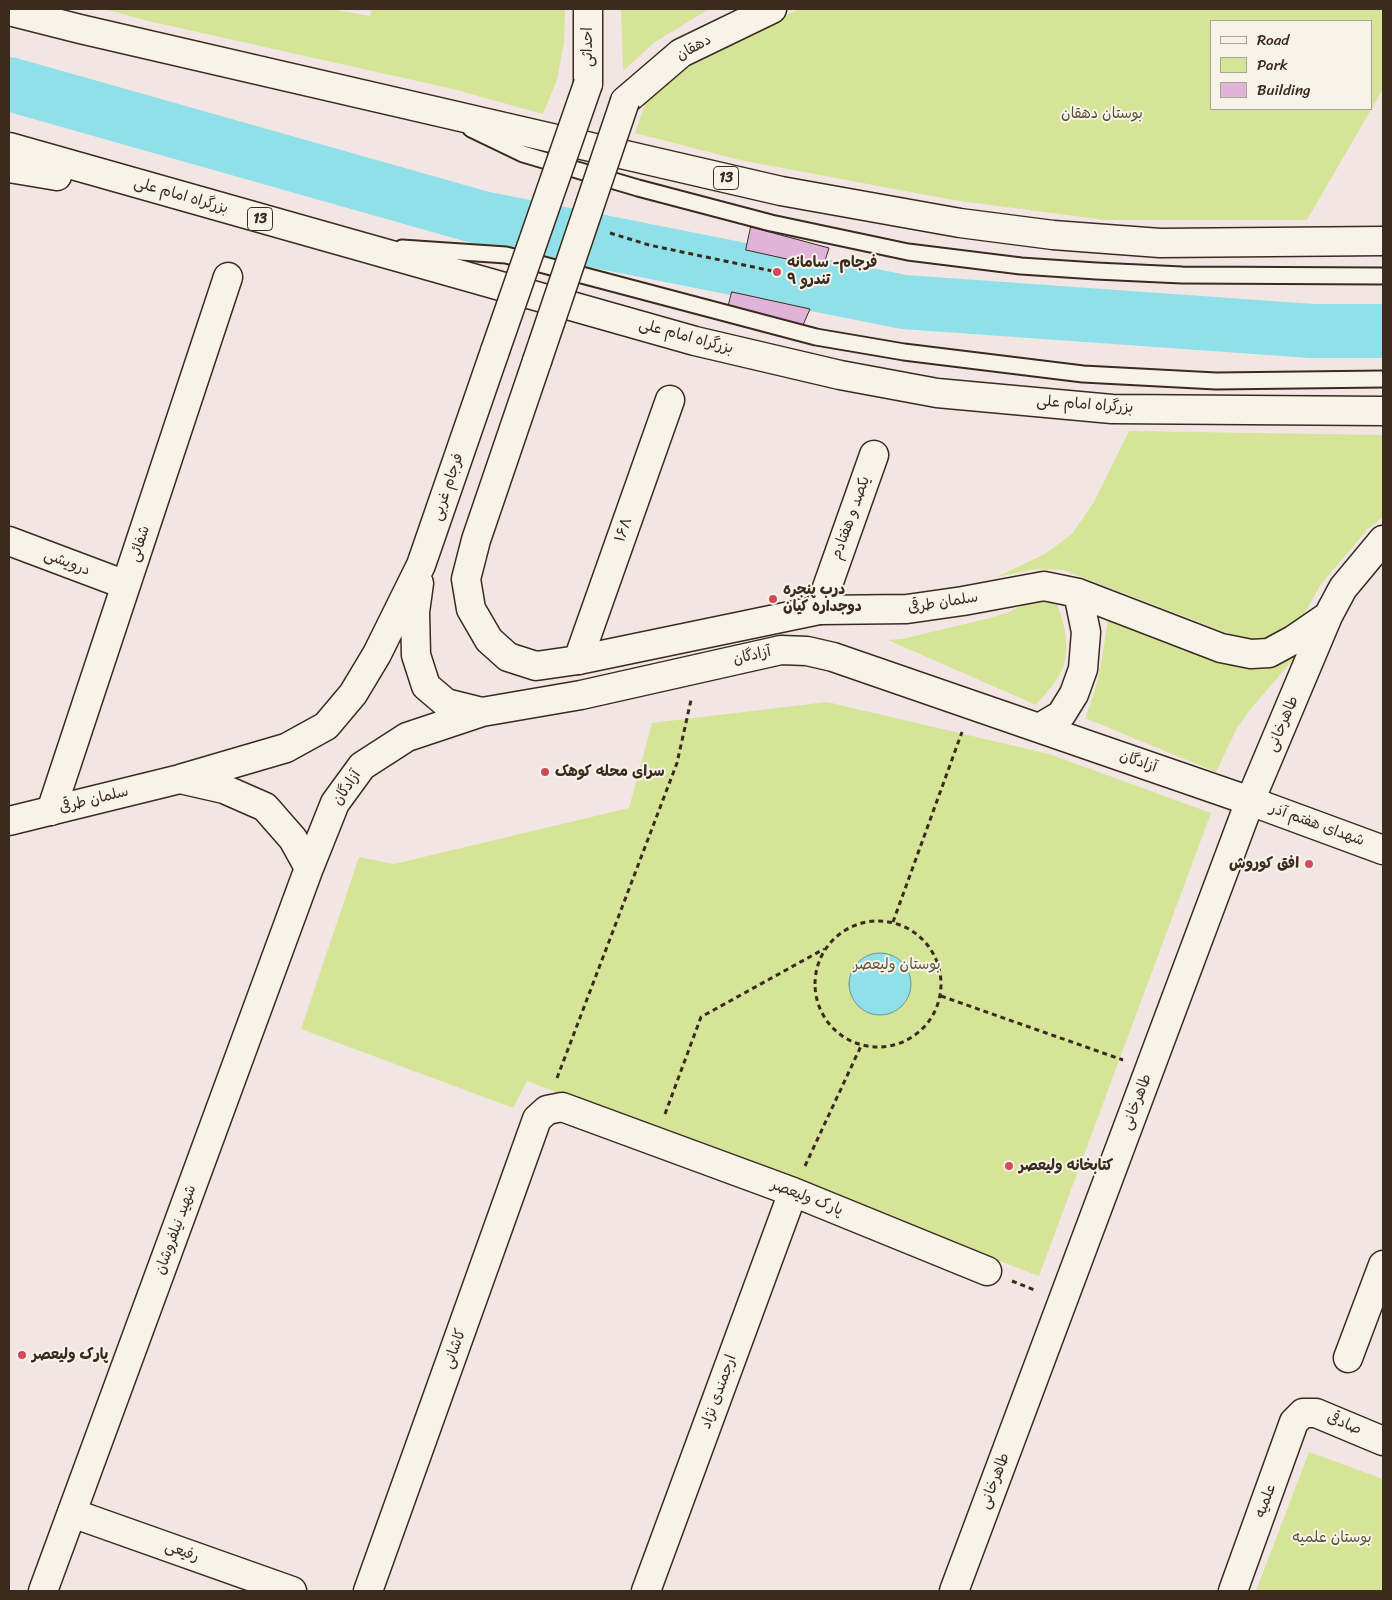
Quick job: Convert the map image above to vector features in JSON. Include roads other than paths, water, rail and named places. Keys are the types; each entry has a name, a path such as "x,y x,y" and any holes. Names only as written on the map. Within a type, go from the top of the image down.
{"main road":[{"path":"29,9 80,29"},
{"name":"احداثی","path":"588,9 588,84"},
{"name":"دهقان","path":"470,608 466,579 474,548 626,101 681,53 772,9"},
{"name":"13","path":"9,11 781,191 960,224 1053,235 1160,242 1383,241"},
{"name":"فرجام غربی","path":"180,778 286,748 326,726 353,694 377,654 421,565 588,84"},
{"name":"بزرگراه امام علی","path":"9,147 695,341 840,375 938,393 1112,409 1383,411"},
{"path":"9,168 166,192"},
{"name":"شفائی","path":"51,811 228,277"},
{"name":"۱۶۸","path":"578,660 670,400"},
{"name":"یکصد و هفتادم","path":"819,610 874,455"},
{"name":"سلمان طرقی","path":"470,608 489,640 508,657 536,666 578,660 819,610 907,609 1044,586 1078,593 1221,648 1251,654 1269,653 1293,640 1328,616 1343,588 1383,540"},
{"name":"درویشی","path":"9,541 126,585"},
{"path":"421,565 415,612 416,655 426,686 446,703 482,712"},
{"path":"1039,728 1061,715 1074,694 1083,669 1086,632 1078,593"},
{"name":"طاهرخانی","path":"954,1591 1250,800 1328,616"},
{"name":"آزادگان","path":"309,868 335,803 362,766 407,737 482,712 581,695 781,650 808,651 833,657 1250,800"},
{"path":"180,778 224,789 266,807 293,839 309,868"},
{"name":"سلمان طرقی","path":"9,821 180,778"},
{"name":"شهدای هفتم آذر","path":"1250,800 1383,850"},
{"name":"شهید نیلفروشان","path":"43,1591 309,868"},
{"name":"پارک ولیعصر","path":"545,1112 562,1107 793,1192 987,1271"},
{"name":"کاشانی","path":"368,1591 537,1119 545,1112"},
{"name":"ارجمندی نژاد","path":"646,1591 793,1192"},
{"path":"1348,1358 1383,1265"},
{"name":"صادقی","path":"1303,1414 1316,1413 1383,1441"},
{"name":"علمیه","path":"1234,1591 1294,1422 1303,1414"},
{"name":"رفیعی","path":"72,1513 292,1591"}],"lane":[{"path":"431,110 522,154 602,178 771,223 908,252 1021,266 1096,271 1200,276 1383,276"},
{"path":"353,245 506,255 816,337 904,352 1083,374 1216,380 1383,379"}],"water":[{"path":"880,953 892,955 902,962 909,972 911,984 909,996 902,1006 892,1013 880,1015 868,1013 858,1006 851,996 849,984 851,972 858,962 868,955"}],"waterway":[{"path":"9,84 482,218 904,302 1312,331 1383,331"}],"place":[{"name":"فرجام- سامانه ۹ تندرو","path":"777,272"},
{"name":"درب پنجره دوجداره کیان","path":"773,599"},
{"name":"سرای محله کوهک","path":"545,772"},
{"name":"افق کوروش","path":"1309,864"},
{"name":"کتابخانه ولیعصر","path":"1009,1166"},
{"name":"پارک ولیعصر","path":"22,1355"}],"park label":[{"name":"بوستان دهقان","path":"1102,114"},
{"name":"بوستان ولیعصر","path":"897,965"},
{"name":"بوستان علمیه","path":"1332,1538"}]}
